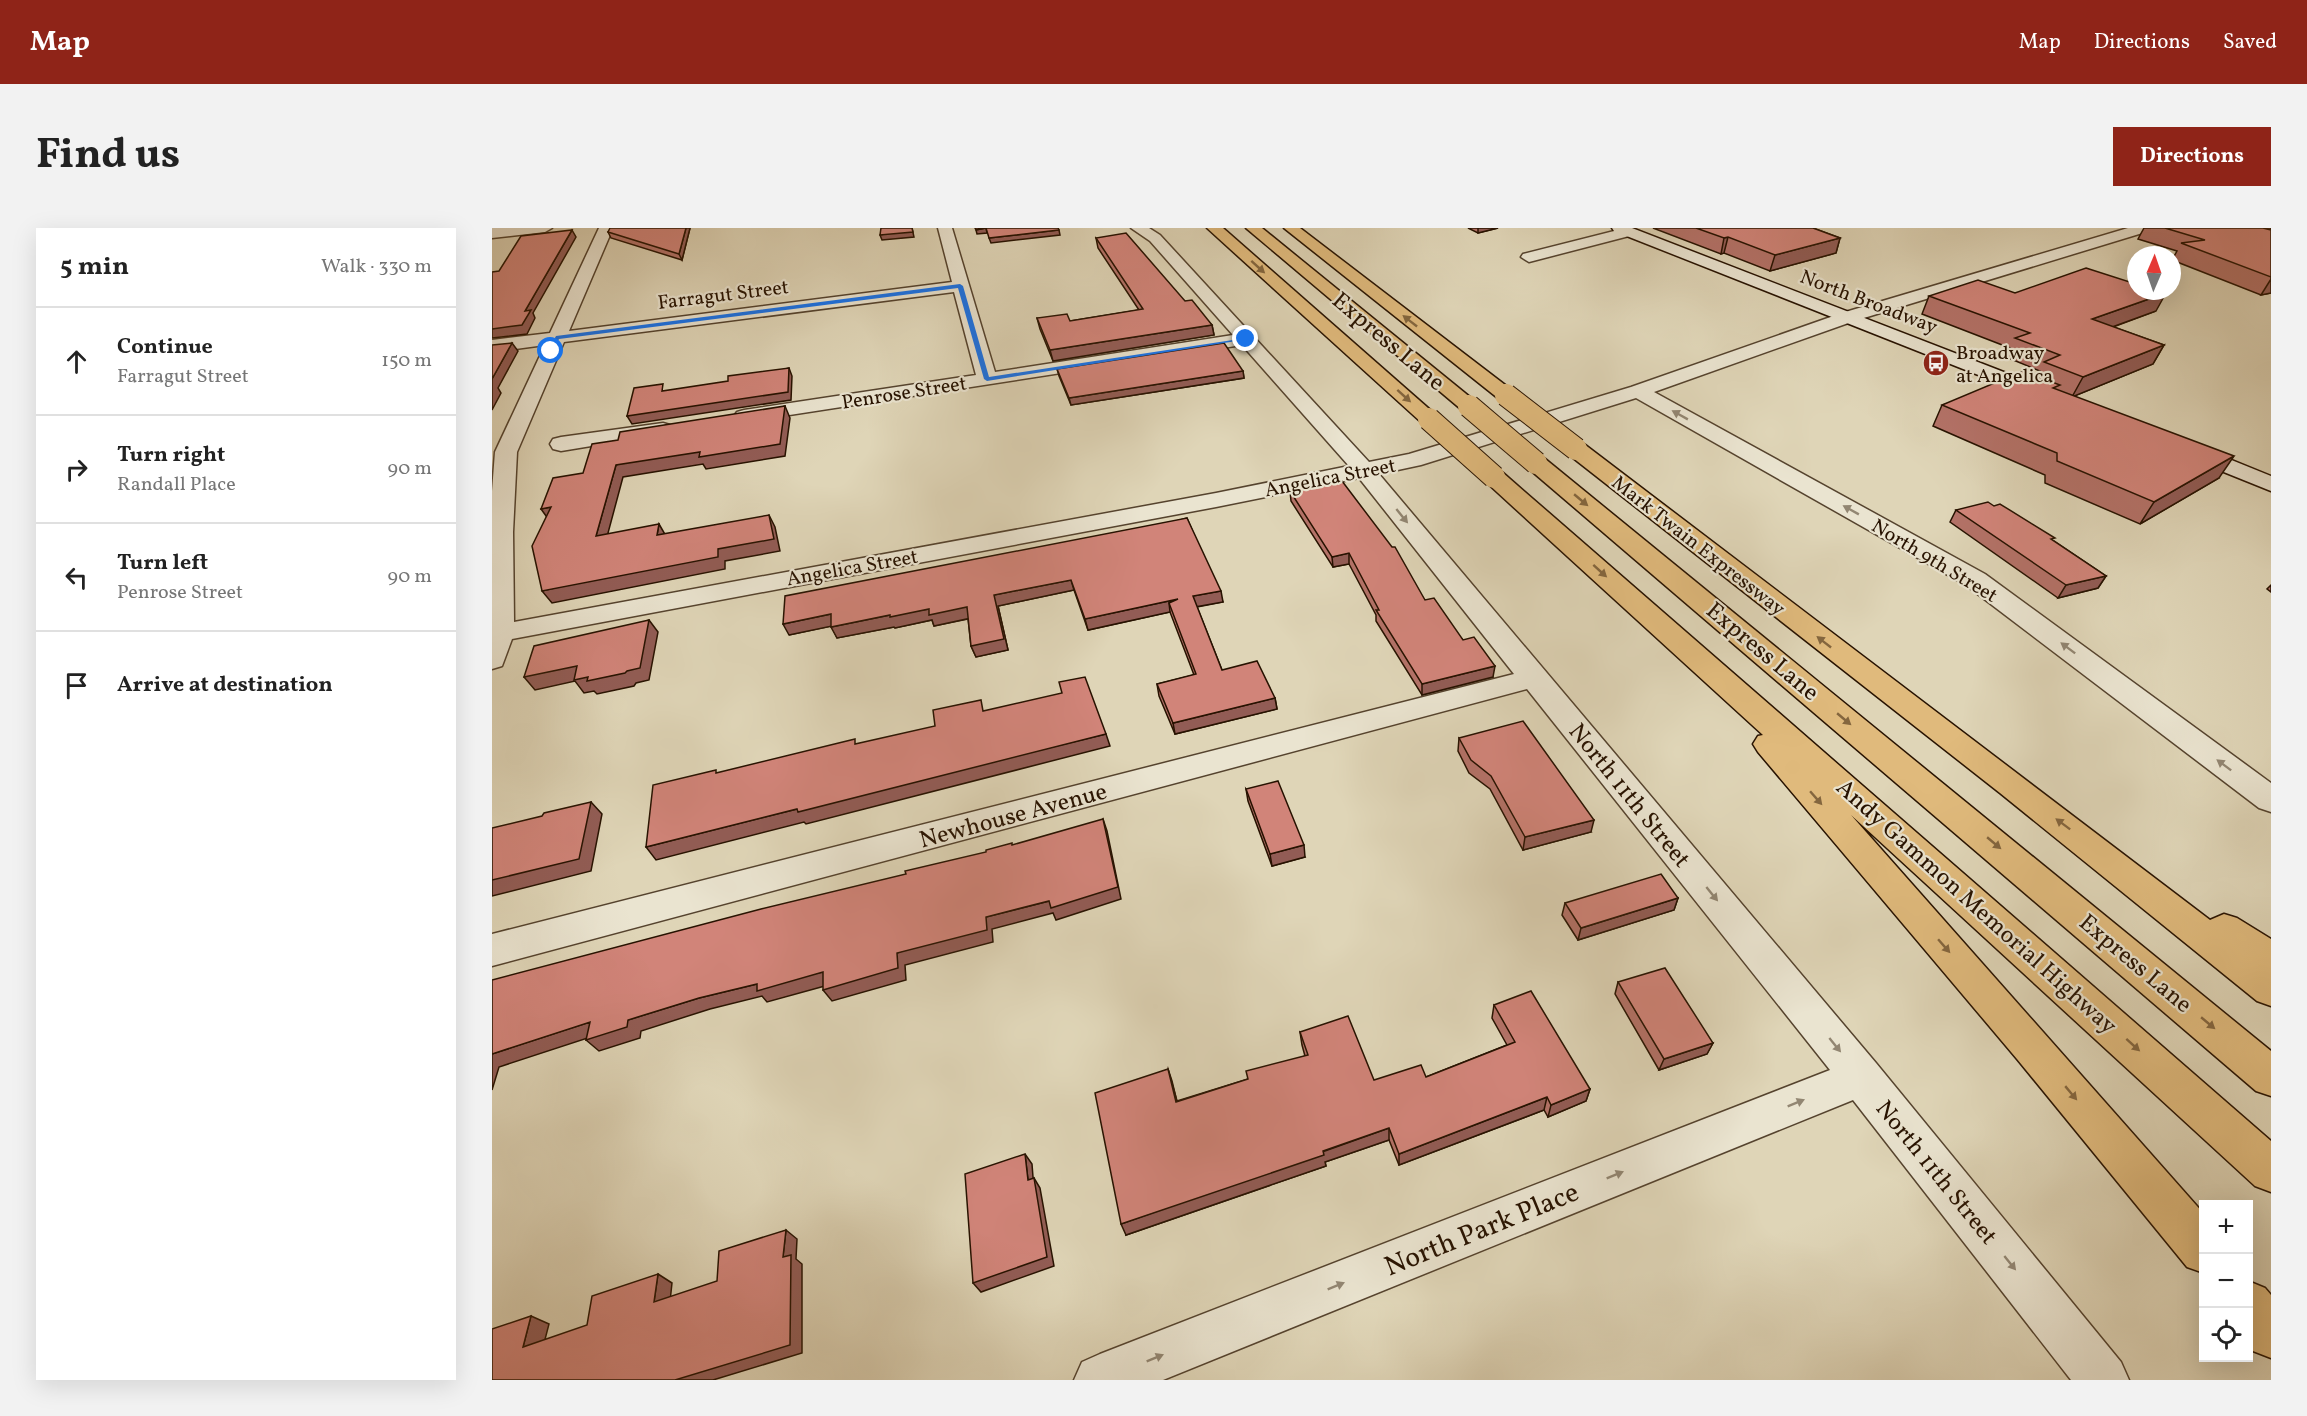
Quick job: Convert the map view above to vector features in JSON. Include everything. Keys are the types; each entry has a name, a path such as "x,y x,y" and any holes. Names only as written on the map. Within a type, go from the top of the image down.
{"highway":[{"path":"1214,228 1681,644 2031,1046 2199,1244"},
{"name":"Express Lane","path":"1253,228 2271,1077"},
{"name":"Mark Twain Expressway","path":"1291,228 1847,660 2109,860"},
{"name":"Andy Gammon Memorial Highway","path":"1681,644 2271,1170"},
{"path":"2109,860 2271,958"},
{"path":"2109,860 2271,989"},
{"path":"2250,1308 2271,1333"}],"street":[{"path":"492,233 545,228"},
{"path":"492,660 496,633 501,532 499,453 556,338 606,228"},
{"path":"945,228 987,379"},
{"name":"North 11th Street","path":"1138,228 1155,238 1365,471 1861,1077 2103,1380"},
{"name":"Angelica Street","path":"496,633 1365,471 1413,460 1638,392 1848,317 2144,228"},
{"path":"1529,257 1623,230"},
{"name":"North Broadway","path":"1623,230 2058,399"},
{"name":"Farragut Street","path":"492,346 960,286"},
{"name":"Penrose Street","path":"726,419 1246,339"},
{"name":"North 9th Street","path":"1638,392 1976,580 2271,800"},
{"path":"561,444 679,426"},
{"path":"2169,442 2271,484"},
{"name":"Newhouse Avenue","path":"492,950 1534,678"},
{"name":"North Park Place","path":"1100,1380 1861,1077"}],"building":[{"path":"610,228 686,228 679,254 608,232"},
{"path":"881,228 912,228 913,232 880,235"},
{"path":"986,228 1058,228 1059,230 989,238"},
{"path":"1696,228 1813,228 1840,238 1775,255 1728,237 1724,238"},
{"path":"2165,228 2263,228 2271,230 2271,277 2181,243 2205,240"},
{"path":"572,230 525,311 531,310 522,325 492,329 492,272 499,271 521,236"},
{"path":"1126,233 1185,301 1192,300 1212,325 1050,350 1037,318 1067,314 1070,321 1143,309 1096,238"},
{"path":"2086,268 2127,281 2127,300 2146,300 2092,319 2164,345 2083,377 2044,362 2060,355 2015,338 2030,333 1929,296 1978,280 2015,293"},
{"path":"512,343 492,379 492,345"},
{"path":"1224,343 1243,371 1069,398 1057,369"},
{"path":"789,368 788,392 627,416 634,388 663,384 662,391 728,381 728,376"},
{"path":"2023,371 2060,385 2053,388 2234,456 2154,502 2057,461 2057,453 1942,405"},
{"path":"785,406 780,444 699,457 700,452 616,465 596,536 659,524 657,535 769,515 774,539 718,549 718,557 542,591 532,546 551,507 541,509 553,478 583,473 592,444 618,440 620,432"},
{"path":"1342,481 1392,547 1395,547 1425,600 1434,598 1463,640 1474,637 1495,666 1422,684 1376,610 1379,610 1349,553 1332,557 1290,491"},
{"path":"1988,502 1994,506 2000,504 2055,538 2051,539 2106,576 2066,585 1956,510"},
{"path":"1187,518 1221,591 1193,596 1222,670 1257,661 1275,698 1173,723 1157,684 1196,674 1169,603 1178,599 1085,619 1071,580 994,595 1004,639 971,646 967,607 929,615 929,609 831,627 831,614 783,624 785,596"},
{"path":"649,620 640,668 587,681 588,677 574,680 577,666 524,677 534,646"},
{"path":"1085,677 1106,734 798,812 797,809 646,847 653,785 716,770 716,773 855,739 855,744 935,726 933,710 981,700 983,711 1062,693 1059,682"},
{"path":"1523,721 1594,820 1525,837 1491,776 1471,760 1459,738"},
{"path":"1278,781 1304,845 1270,854 1246,789"},
{"path":"591,802 579,859 492,880 492,828"},
{"path":"1103,819 1118,887 1051,908 1049,901 986,917 987,930 897,953 898,968 823,990 823,972 757,991 757,984 699,998 628,1020 627,1027 586,1040 590,1022 492,1054 492,980 761,909 906,874 905,871 986,852 986,850 1012,843 1012,845"},
{"path":"1661,874 1678,898 1581,928 1565,903"},
{"path":"1665,968 1713,1043 1664,1059 1618,982"},
{"path":"1531,991 1590,1089 1551,1105 1547,1097 1399,1154 1389,1128 1323,1151 1324,1155 1121,1224 1095,1093 1168,1069 1176,1102 1248,1079 1246,1071 1308,1055 1300,1032 1348,1016 1374,1080 1421,1065 1426,1077 1515,1042 1494,1005"},
{"path":"1025,1154 1028,1180 1034,1178 1047,1257 973,1283 965,1174"},
{"path":"786,1230 783,1257 791,1255 790,1345 675,1380 492,1380 492,1329 531,1316 523,1347 587,1325 592,1296 658,1274 654,1302 717,1281 719,1251"}],"place":[{"name":"Broadway at Angelica","path":"1936,363"}],"route":[{"path":"551,351 556,338 960,286 987,379 1246,339"}]}
